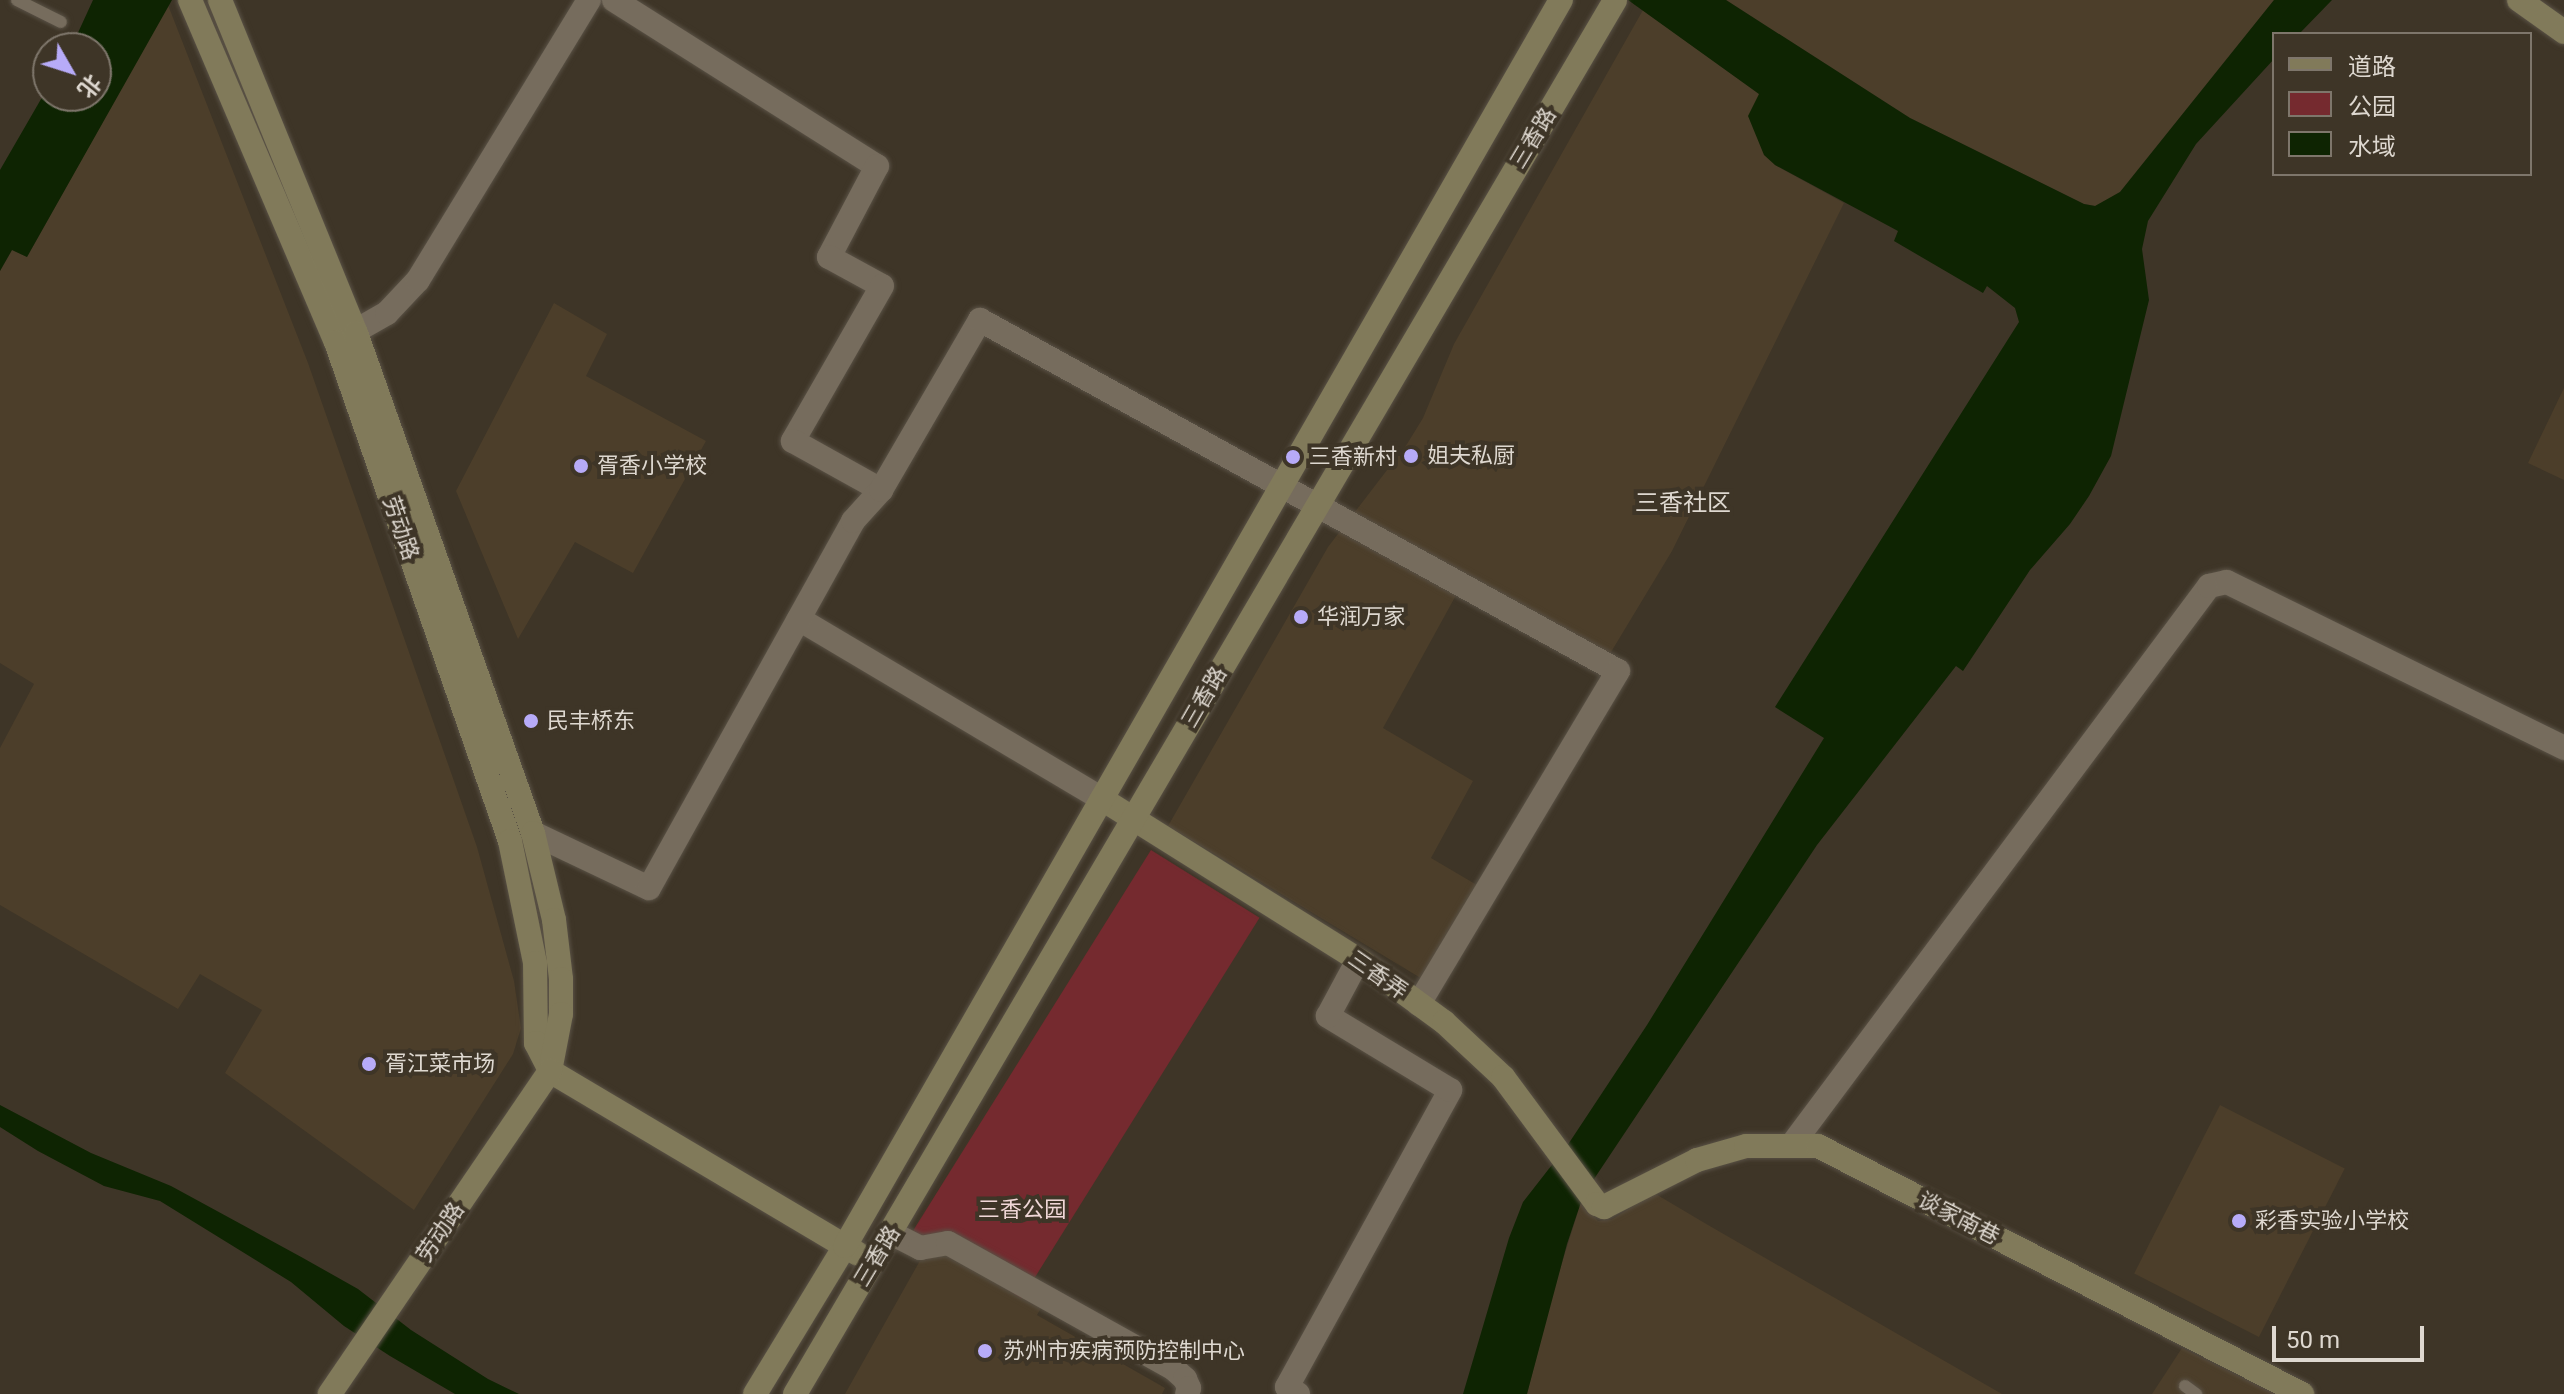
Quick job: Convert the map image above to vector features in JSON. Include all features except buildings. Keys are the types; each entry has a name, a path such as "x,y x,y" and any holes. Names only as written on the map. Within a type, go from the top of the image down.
{"main road":[{"name":"劳动路","path":"190,0 346,338 510,841 535,963 536,1043 550,1071"},
{"name":"劳动路","path":"220,0 533,833 548,890 561,979 559,1034 550,1071 330,1394"},
{"name":"三香路","path":"755,1394 845,1246 1561,0"},
{"path":"2519,0 2564,32"},
{"name":"三香路","path":"795,1394 1613,2"},
{"name":"三香弄","path":"1102,799 1358,960 1419,1004 1503,1077 1600,1206"},
{"path":"550,1071 873,1262"},
{"name":"谈家南巷","path":"1600,1206 1697,1160 1746,1146 1818,1146 2302,1394"}],"street":[{"path":"346,338 387,313 418,280 589,0"},
{"path":"614,0 877,166 829,257 882,286 793,441 881,490"},
{"path":"533,833 649,888 853,521 881,490 980,320 1282,489 1618,671 1419,1004"},
{"path":"1791,1146 2209,586 2227,582 2564,748"},
{"path":"799,619 1102,799"},
{"path":"1298,1394 1287,1387 1450,1090 1328,1016 1358,960"},
{"path":"891,1233 920,1248 948,1243 1174,1369 1189,1388 1187,1394"}],"lane":[{"path":"17,0 61,22"},
{"path":"2185,1386 2196,1394"}],"shaded area":[{"path":"1726,0 2274,0 2120,192 2096,206 2084,204 1910,118"},
{"path":"168,5 308,363 477,847 514,981 521,1028 513,1054 414,1210 225,1073 262,1010 200,974 178,1009 0,905 0,748 34,684 0,663 0,271 12,250 27,257 108,112 112,112 112,105"},
{"path":"1643,10 1759,94 1775,165 1844,203 1672,551 1602,667 1460,588 1383,728 1473,781 1431,858 1482,888 1424,980 1168,826 1328,547 1407,444 1423,418 1454,344"},
{"name":"胥香小学校","path":"554,303 607,334 586,376 706,441 633,573 575,542 518,639 456,491"},
{"path":"2564,388 2564,480 2528,463"},
{"name":"彩香实验小学校","path":"2220,1105 2345,1169 2259,1337 2134,1273"},
{"path":"1654,1193 2002,1394 1527,1394 1555,1285 1581,1202 1598,1221 1611,1220"},
{"name":"苏州市疾病预防控制中心","path":"931,1241 1044,1303 1037,1315 1165,1388 1162,1394 845,1394"},
{"path":"2182,1348 2275,1394 2152,1394"}],"green space":[{"name":"三香公园","path":"1151,850 1260,918 1022,1299 913,1231"}],"water":[{"path":"93,0 172,0 112,106 112,32 78,32"},
{"path":"1628,0 1726,0 1910,118 2084,204 2095,206 2120,192 2274,0 2332,0 2301,32 2272,32 2272,61 2196,144 2148,221 2142,249 2149,300 2111,456 2089,496 2070,524 2030,570 1963,671 1956,666 1817,845 1596,1176 1581,1202 1567,1244 1527,1394 1463,1394 1509,1238 1523,1202 1569,1143 1647,1025 1824,738 1775,707 2019,322 2015,308 1987,286 1983,293 1894,241 1898,231 1775,165 1764,155 1748,116 1759,94"},
{"path":"34,112 109,112 27,257 12,250 0,271 0,170"},
{"path":"0,1105 91,1153 171,1186 303,1258 358,1289 411,1330 488,1379 519,1394 455,1394 344,1326 291,1282 160,1201 104,1186 0,1127"}],"place":[{"name":"姐夫私厨","path":"1411,456"},
{"name":"三香新村","path":"1293,457"},
{"name":"胥香小学校","path":"581,466"},
{"name":"华润万家","path":"1301,617"},
{"name":"民丰桥东","path":"531,721"},
{"name":"胥江菜市场","path":"369,1064"},
{"name":"彩香实验小学校","path":"2239,1221"},
{"name":"苏州市疾病预防控制中心","path":"985,1351"}],"district":[{"name":"三香社区","path":"1683,504"}]}
